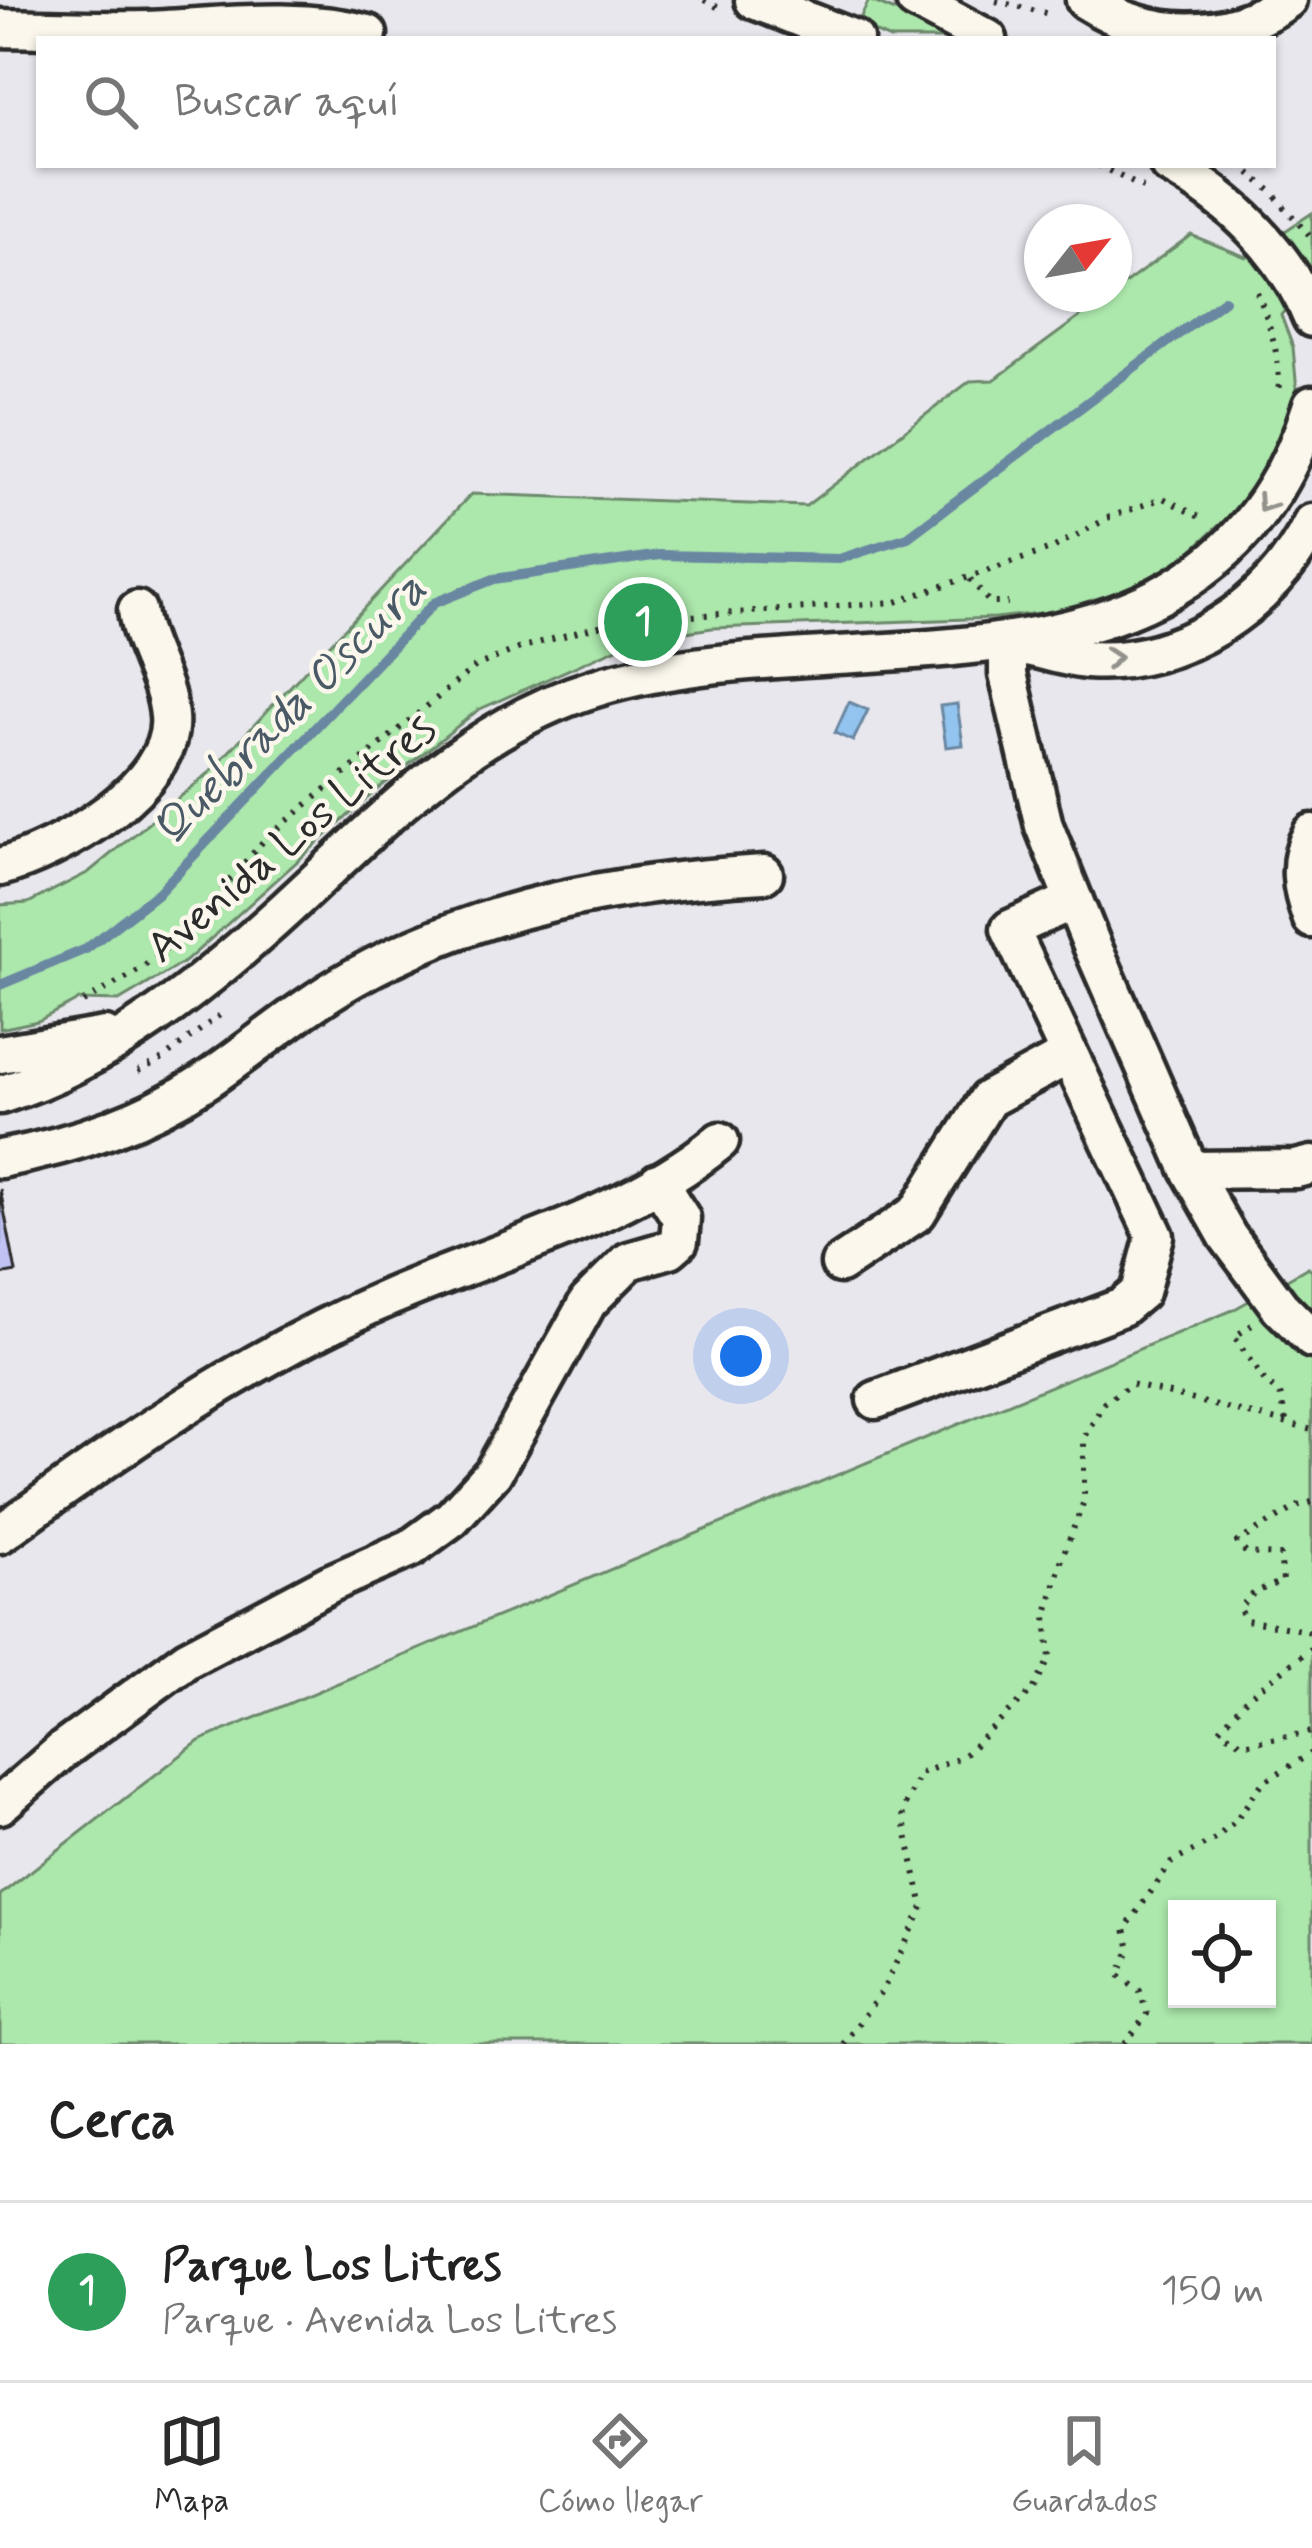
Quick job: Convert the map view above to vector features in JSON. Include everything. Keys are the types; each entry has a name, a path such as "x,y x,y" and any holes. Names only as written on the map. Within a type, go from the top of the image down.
{"street":[{"path":"754,0 846,36"},
{"path":"1069,8 1186,33 1240,27 1287,0"},
{"path":"926,2 983,36"},
{"path":"0,28 150,29 282,22 368,34"},
{"path":"1159,178 1226,203 1275,253 1312,318"},
{"name":"Avenida Los Litres","path":"0,1095 51,1077 132,1030 208,977 357,839 442,768 515,721 550,705 590,689 685,666 770,656 1008,642 1070,631 1129,611 1211,562 1271,497 1300,442 1294,403"},
{"name":"Avenida Los Litres","path":"1008,642 1085,660 1153,653 1185,643 1257,597 1291,559 1312,523"},
{"path":"0,867 42,853 77,834 111,810 159,760 167,744 169,712 161,679 141,638 136,610"},
{"path":"1008,642 1008,674 1044,826 1190,1170 1228,1238 1312,1339"},
{"path":"1312,833 1302,850 1302,893 1312,920"},
{"path":"0,1159 89,1136 154,1110 207,1080 327,993 448,932 521,908 614,888 764,874"},
{"path":"876,1400 1122,1306 1140,1292 1155,1236 1010,929 1074,900"},
{"name":"Avenida Los Litres","path":"0,1054 132,1030"},
{"path":"840,1264 917,1213 988,1099 1069,1055"},
{"path":"0,1534 126,1443 272,1355 393,1295 493,1259 658,1182 720,1141"},
{"path":"1190,1170 1312,1165"},
{"path":"0,1805 63,1750 187,1659 332,1583 411,1548 468,1503 514,1441 571,1327 589,1302 622,1265 670,1249 679,1240 681,1218 658,1182"}],"path":[{"path":"992,0 1069,8"},
{"path":"1112,168 1159,178"},
{"path":"1248,278 1267,319 1280,378 1294,403"},
{"path":"1197,534 1221,512"},
{"path":"970,579 990,603 1010,603"},
{"path":"129,1076 161,1060 234,1003"},
{"path":"1234,1337 1265,1382 1280,1394 1287,1425"},
{"path":"843,2044 883,1990 923,1907 902,1812 919,1774 962,1757 1033,1690 1050,1658 1046,1617 1084,1502 1084,1436 1104,1403 1131,1384 1312,1430"},
{"path":"1312,1502 1298,1505 1237,1542 1246,1553 1280,1555 1283,1580 1255,1592 1239,1608 1246,1621 1312,1632"},
{"path":"1312,1648 1246,1698 1220,1729 1243,1744 1312,1732"},
{"path":"1125,2044 1147,2014 1140,1990 1119,1975 1130,1949 1125,1929 1171,1863 1215,1838 1234,1821 1262,1782 1312,1753"}],"green space":[{"path":"869,0 948,33 883,36 857,25"},
{"path":"1312,213 1312,278 1281,315 1293,347 1294,415 1265,483 1169,571 1119,596 1065,610 996,618 712,628 635,640 478,710 378,789 186,961 119,1001 78,1000 38,1021 0,1029 0,905 28,903 89,872 208,774 471,494 806,506 970,381 994,380 1086,312 1132,312 1132,278 1191,235 1246,257"},
{"path":"1308,1267 1312,1270 1312,2044 0,2044 0,1895 199,1741 1233,1310"}],"water":[{"path":"849,702 868,710 853,741 835,733"},
{"path":"957,704 963,745 946,747 940,706"}],"building":[{"path":"0,1189 16,1272 0,1275"}],"waterway":[{"name":"Quebrada Oscura","path":"0,985 86,949 159,892 434,603 494,579 660,555 839,559 908,537 1224,300"}],"place":[{"name":"Parque Los Litres","path":"643,622"}]}
